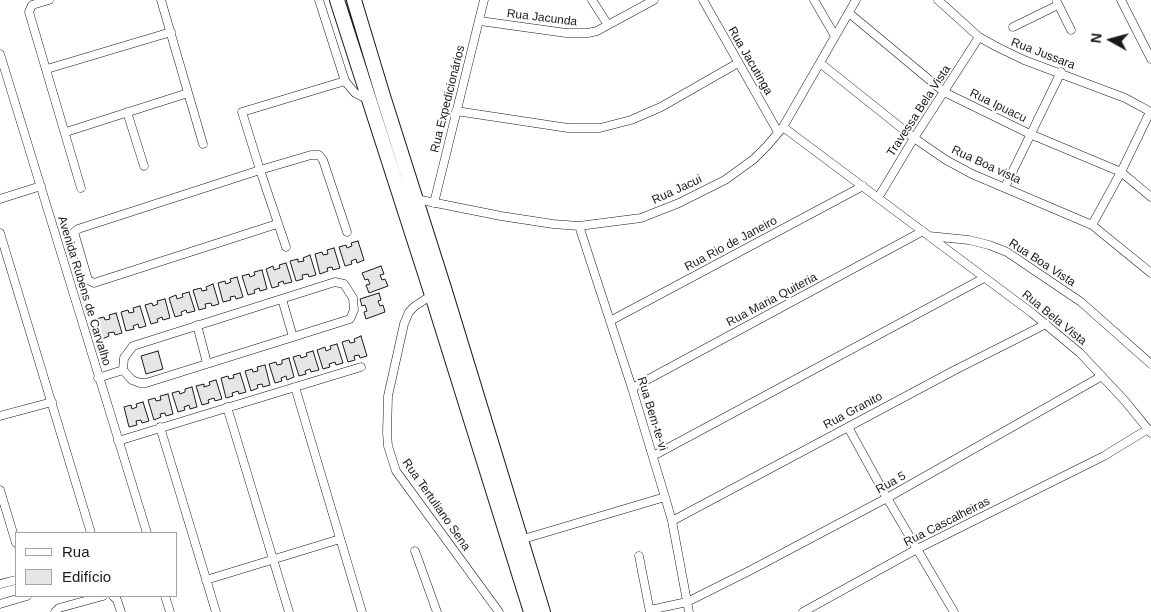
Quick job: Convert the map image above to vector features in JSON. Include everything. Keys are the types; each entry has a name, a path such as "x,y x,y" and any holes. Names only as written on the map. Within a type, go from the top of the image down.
{"highway":[{"path":"337,0 531,612"},
{"path":"354,0 543,612"}],"street":[{"path":"49,0 29,8 81,188"},
{"path":"161,0 204,144"},
{"path":"319,0 345,81 355,93 368,100 383,96"},
{"name":"Rua Expedicionários","path":"434,203 484,0"},
{"path":"592,0 608,25"},
{"name":"Rua Jacunda","path":"480,21 566,33 588,33 597,31 654,0"},
{"name":"Rua Jacutinga","path":"703,0 738,63 781,129"},
{"path":"814,0 835,36"},
{"name":"Rua Jacui","path":"416,199 527,220 579,226 641,218 678,203 739,171 754,159 781,129 856,0"},
{"name":"Rua Jussara","path":"938,0 979,37 996,47 1024,60 1061,72 1125,98 1151,112"},
{"path":"1121,0 1151,60"},
{"path":"1013,27 1057,2 1070,30"},
{"name":"Rua Ipuacu","path":"849,13 944,92 1030,134 1121,172 1151,197"},
{"path":"47,69 170,32"},
{"name":"Travessa Bela Vista","path":"878,198 979,37"},
{"name":"Avenida Rubens de Carvalho","path":"1,60 146,532"},
{"path":"456,111 568,128 600,128 631,120 660,107 738,63"},
{"name":"Rua Boa vista","path":"820,63 914,138 958,168 1092,225 1151,273"},
{"path":"1004,187 1061,72"},
{"path":"286,247 242,112 345,81"},
{"path":"66,132 188,93"},
{"path":"127,112 144,166"},
{"path":"1092,225 1151,112"},
{"path":"781,129 863,186 926,234"},
{"path":"277,224 95,283 88,280 74,233 76,230 314,154 320,156 348,232"},
{"path":"0,199 41,186"},
{"name":"Rua Rio de Janeiro","path":"610,322 863,186"},
{"name":"Rua Bem-te-vi","path":"579,226 632,388 672,521 689,612"},
{"path":"0,233 91,532"},
{"name":"Rua Bela Vista","path":"926,234 1046,324 1080,353 1150,431"},
{"name":"Rua Boa Vista","path":"926,234 969,240 1007,252 1081,302 1151,364"},
{"name":"Rua Maria Quiteria","path":"632,388 926,234"},
{"path":"653,456 984,278"},
{"path":"338,282 346,286 353,298 354,310 350,319 140,383 132,380 123,370 124,358 133,346 282,299 338,282"},
{"name":"Rua Tertuliano Sena","path":"432,295 414,306 404,324 388,396 388,446 396,471 499,612"},
{"path":"282,299 293,337"},
{"name":"Rua Granito","path":"672,521 1046,324"},
{"path":"197,325 207,363"},
{"path":"118,441 361,367"},
{"path":"98,378 123,370"},
{"name":"Rua 5","path":"650,611 687,602 887,498 1102,376"},
{"path":"295,387 362,612"},
{"path":"0,416 52,402"},
{"path":"227,407 288,612"},
{"path":"160,427 216,612"},
{"path":"848,427 954,612"},
{"name":"Rua Cascalheiras","path":"803,612 918,550 1150,431"},
{"path":"0,490 15,541"},
{"path":"520,540 665,497"},
{"path":"206,580 340,539"},
{"path":"415,551 437,612"},
{"path":"639,556 650,611"},
{"path":"0,584 15,580"},
{"path":"0,604 24,597"},
{"path":"55,612 59,608 99,597"},
{"path":"114,597 121,612"},
{"path":"165,597 170,612"}],"building":[{"path":"358,241 364,260 357,263 356,259 351,261 352,264 345,266 339,247 346,245 347,248 352,246 351,243"},
{"path":"334,248 340,268 333,270 332,267 327,268 328,271 320,274 315,254 322,252 323,255 328,254 327,250"},
{"path":"310,255 316,275 309,277 308,274 302,275 303,279 296,281 290,261 298,259 298,262 304,261 303,258"},
{"path":"286,263 292,282 284,284 283,281 278,283 279,286 272,288 266,269 273,266 274,270 280,268 279,265"},
{"path":"381,266 384,274 380,275 382,280 385,279 388,286 369,293 366,285 370,284 368,279 365,280 362,273"},
{"path":"262,270 267,289 260,291 259,288 254,290 255,293 248,295 242,276 249,274 250,277 255,275 254,272"},
{"path":"237,277 243,297 236,299 235,296 230,297 231,300 223,302 218,283 225,281 226,284 231,282 230,279"},
{"path":"213,284 219,304 212,306 211,303 205,304 206,308 199,310 193,290 201,288 202,291 207,290 206,287"},
{"path":"189,292 195,311 187,313 186,310 181,312 182,315 175,317 169,298 176,295 177,299 183,297 182,294"},
{"path":"379,293 381,300 378,301 380,306 383,305 385,312 366,319 364,312 367,311 365,305 362,306 360,299"},
{"path":"165,299 170,318 163,320 162,317 157,319 158,322 151,324 145,305 152,303 153,306 158,304 157,301"},
{"path":"140,306 146,326 139,328 138,324 133,326 134,329 126,331 121,312 128,310 129,313 134,312 133,308"},
{"path":"116,313 122,333 115,335 114,332 108,333 109,336 102,339 96,319 104,317 105,320 110,319 109,315"},
{"path":"361,336 367,356 360,358 359,355 354,356 355,360 348,362 342,342 349,340 350,343 355,342 354,339"},
{"path":"337,344 343,363 336,365 335,362 329,364 330,367 323,369 317,350 325,347 326,351 331,349 330,346"},
{"path":"158,351 163,369 146,374 141,356"},
{"path":"313,351 319,370 311,372 310,369 305,371 306,374 299,376 293,357 300,355 301,358 307,356 306,353"},
{"path":"289,358 294,377 287,380 286,376 281,378 282,381 275,383 269,364 276,362 277,365 282,364 282,360"},
{"path":"265,365 270,385 263,387 262,384 257,385 258,388 251,391 245,371 252,369 253,372 258,371 257,367"},
{"path":"240,373 246,392 239,394 238,391 232,393 233,396 226,398 221,378 228,376 229,379 234,378 233,375"},
{"path":"216,380 222,399 215,401 214,398 208,400 209,403 202,405 196,386 204,384 204,387 210,385 209,382"},
{"path":"192,387 197,407 190,409 189,405 184,407 185,410 178,412 172,393 179,391 180,394 185,392 185,389"},
{"path":"168,394 173,414 166,416 165,413 160,414 161,417 154,420 148,400 155,398 156,401 161,400 160,396"},
{"path":"143,402 149,421 142,423 141,420 136,421 137,425 129,427 124,407 131,405 132,409 137,407 136,404"}]}
